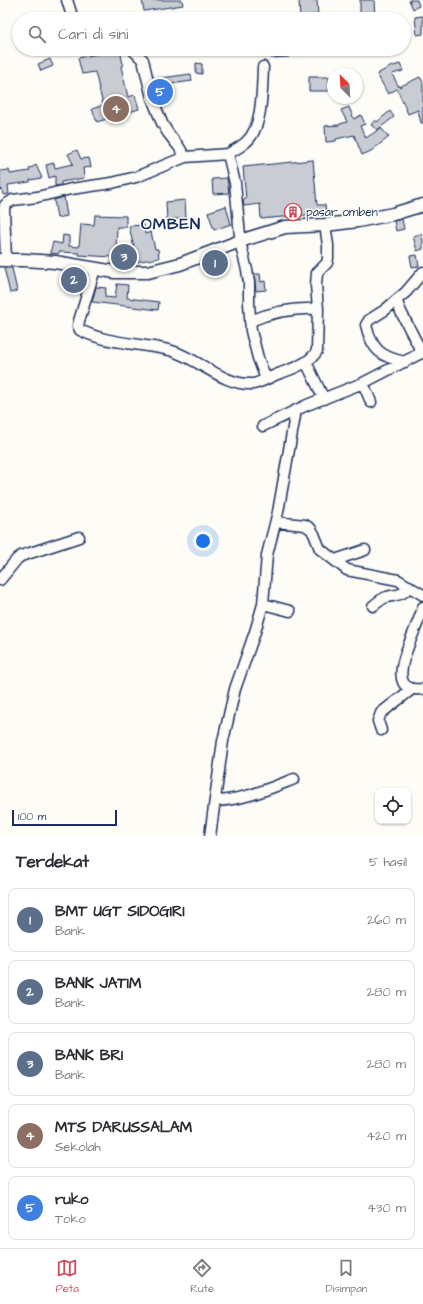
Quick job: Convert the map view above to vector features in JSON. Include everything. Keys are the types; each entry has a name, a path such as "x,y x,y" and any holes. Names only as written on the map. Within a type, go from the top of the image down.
{"main road":[{"path":"3,259 56,262 128,273 148,272 180,264 240,241 285,227 325,225 358,221 393,214 423,205"}],"street":[{"path":"67,0 71,12"},
{"path":"139,56 143,60 152,98 162,123 185,157"},
{"path":"3,259 4,209 8,202 136,177 185,157 228,154 246,142 253,132 259,117 263,67"},
{"path":"228,154 235,183 240,241 249,282 250,321 253,343 266,379"},
{"path":"96,269 79,321 78,326 80,330 106,339 170,350 186,356 212,371 236,382 252,384 306,362 314,356 317,351 318,309 316,277 317,273 327,263 328,258 325,225"},
{"path":"405,362 388,357 379,352 371,340 366,325 369,320 385,310 412,286 423,272"},
{"path":"262,426 296,410 363,383 422,353 400,312 396,300"},
{"path":"250,321 262,316 290,310 302,308 318,309"},
{"path":"306,362 324,399"},
{"path":"363,383 371,402"},
{"path":"210,836 220,759 234,689 263,604 267,555 276,522 296,410"},
{"path":"276,522 305,525 311,529 320,549 347,570 398,580 423,595"},
{"path":"0,580 21,556 79,537"},
{"path":"335,560 365,550"},
{"path":"373,606 388,597 402,594 409,586"},
{"path":"263,604 290,611"},
{"path":"423,607 409,643 403,665 402,681 405,685 412,689 423,689"},
{"path":"381,730 378,721 381,713 412,689"},
{"path":"215,801 230,801 251,796 294,779"}],"building":[{"path":"142,0 182,0 183,5 144,11"},
{"path":"299,0 317,0 318,12 300,12"},
{"path":"360,0 374,0 375,12 360,12"},
{"path":"409,0 417,0 419,6 413,9"},
{"path":"423,16 423,34 417,35 415,17"},
{"path":"87,56 121,56 123,65 121,66 128,97 135,95 139,109 97,122 92,109 103,105 95,72 82,74 78,58"},
{"path":"271,56 289,56 289,57 271,58"},
{"path":"50,59 53,66 41,71 38,64"},
{"path":"196,63 202,64 202,74 196,73"},
{"path":"400,64 403,71 392,74 399,87 420,77 423,82 423,123 421,123 418,110 408,114 397,89 388,94 377,74 390,67"},
{"path":"191,74 192,81 164,85 166,99 160,99 154,79"},
{"path":"309,77 327,77 327,91 309,91"},
{"path":"349,107 354,119 361,115 365,124 360,126 366,138 381,128 389,137 371,151 362,155 354,135 336,139 336,141 326,142 325,126 340,125 347,122 341,110"},
{"path":"390,111 394,117 377,130 371,125 375,120 377,122"},
{"path":"77,150 81,159 89,158 91,167 83,168 84,178 61,182 61,185 55,186 55,176 49,178 46,165 54,163 55,168 73,164 68,154"},
{"path":"313,160 317,205 325,205 326,213 261,219 260,204 244,206 243,200 246,199 243,167"},
{"path":"36,165 42,178 30,180 30,182 8,185 9,194 3,195 2,189 0,190 0,171 9,170 10,174 30,171 29,169"},
{"path":"227,178 229,193 213,194 212,179"},
{"path":"64,197 67,216 57,218 54,200"},
{"path":"185,200 186,218 167,220 166,202"},
{"path":"226,206 231,224 214,230 208,212"},
{"path":"95,215 126,216 126,227 117,227 116,248 134,248 129,226 144,225 145,234 151,232 155,249 158,249 159,258 129,264 112,264 112,257 79,255 79,253 50,253 53,242 62,244 63,235 69,236 69,246 79,247 81,224 94,225"},
{"path":"402,219 404,229 396,231 394,221"},
{"path":"421,234 423,249 417,251 413,236"},
{"path":"417,255 419,266 412,267 410,256"},
{"path":"4,268 12,268 17,291 10,293"},
{"path":"254,274 260,274 261,282 265,281 266,290 256,291"},
{"path":"117,284 128,285 127,298 159,302 158,310 92,302 96,287 106,288 105,297 115,298"}],"place":[{"name":"ruko","path":"160,92"},
{"name":"MTS DARUSSALAM","path":"116,109"},
{"name":"pasar omben","path":"293,212"},
{"name":"BANK BRI","path":"124,257"},
{"name":"BMT UGT SIDOGIRI","path":"215,263"},
{"name":"BANK JATIM","path":"74,280"}],"district":[{"name":"OMBEN","path":"171,224"}]}
